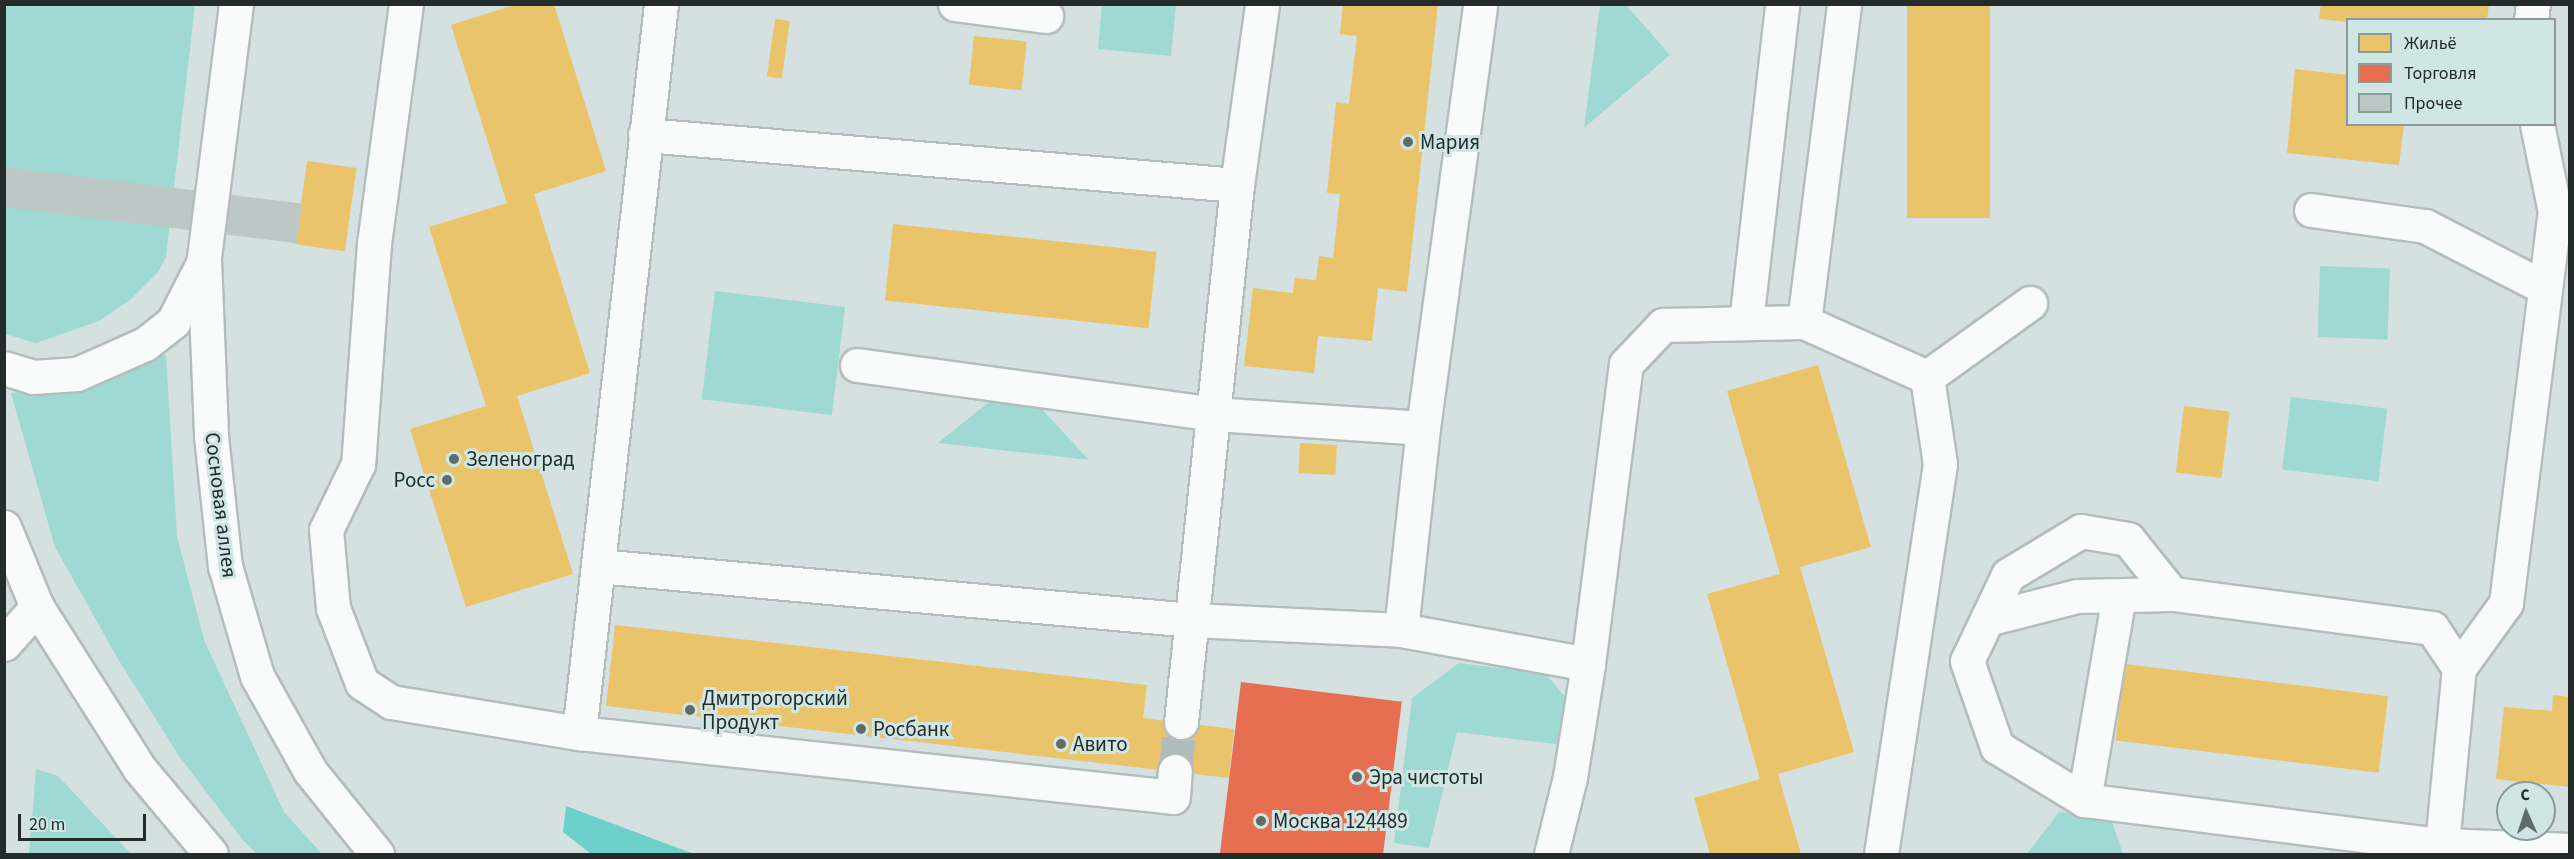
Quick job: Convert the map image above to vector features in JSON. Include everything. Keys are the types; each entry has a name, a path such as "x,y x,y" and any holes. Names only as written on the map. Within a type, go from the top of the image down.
{"main road":[{"name":"Сосновая аллея","path":"236,4 204,259 211,436 225,566 257,676 310,771 377,855"},
{"path":"406,4 374,243 358,464 326,530 333,608 362,683 391,702 579,733 1173,797 1176,771"},
{"path":"579,733 661,4"},
{"path":"955,4 1046,16"},
{"path":"1180,722 1237,184 1262,4"},
{"path":"1401,630 1423,428 1480,4"},
{"path":"1746,322 1782,4"},
{"path":"1804,322 1844,4"},
{"path":"2442,850 2459,668 2506,603 2555,212 2537,126"},
{"path":"645,135 1237,184"},
{"path":"2311,210 2425,226 2545,288"},
{"name":"Сосновая аллея","path":"4,368 33,377 77,374 145,344 173,321 204,259"},
{"path":"1927,377 2030,303"},
{"path":"1551,855 1570,777 1588,664 1626,364 1663,325 1804,322 1927,377"},
{"path":"857,365 1213,414 1423,428"},
{"path":"1881,855 1940,464 1927,377"},
{"path":"4,527 37,607 139,768 211,855"},
{"path":"2172,594 2128,539 2081,531 2008,575 1967,661 1998,747 2084,800 2442,850 2570,850"},
{"path":"598,566 1191,620 1401,630 1588,664"},
{"path":"1987,619 2077,596 2172,594 2432,628 2459,668"},
{"path":"2084,800 2119,596"},
{"path":"4,644 37,607"}],"shaded area":[{"path":"4,5 195,5 166,257 158,272 130,300 99,321 36,343 5,334"},
{"path":"1102,5 1176,5 1171,56 1098,49"},
{"path":"1600,5 1626,5 1670,55 1584,128"},
{"path":"2320,266 2390,268 2387,339 2318,337"},
{"path":"715,291 845,307 832,415 702,399"},
{"path":"166,355 177,536 204,640 284,812 322,854 257,854 242,839 179,756 118,659 55,547 11,393 75,386"},
{"path":"2291,397 2387,409 2378,481 2282,469"},
{"path":"990,401 1038,405 1089,460 938,443"},
{"path":"1459,663 1546,674 1571,704 1564,745 1457,732 1429,848 1394,843 1412,698"},
{"path":"36,769 58,776 131,854 29,854"},
{"path":"566,806 694,854 591,854 563,832"},
{"path":"2059,812 2110,816 2123,854 2027,854"}],"building: Жильё":[{"path":"517,4 554,4 606,171 534,194 590,373 517,396 573,574 466,607 410,429 486,406 429,227 507,203 451,25"},
{"path":"1343,4 1438,4 1407,292 1378,288 1372,341 1318,336 1314,373 1244,366 1253,288 1293,293 1295,278 1316,280 1319,256 1333,258 1340,194 1327,193 1336,102 1349,104 1357,36 1340,34"},
{"path":"2321,4 2489,4 2487,18 2346,18 2346,22 2319,19"},
{"path":"1907,5 1990,5 1990,218 1907,218"},
{"path":"775,19 790,21 782,79 767,76"},
{"path":"974,36 1027,42 1022,90 969,85"},
{"path":"2295,69 2346,75 2346,126 2404,126 2399,165 2287,153"},
{"path":"307,161 357,168 345,251 295,244"},
{"path":"893,224 1157,252 1148,328 885,301"},
{"path":"1818,365 1871,547 1800,567 1854,752 1778,774 1801,854 1710,854 1694,798 1760,779 1707,594 1780,574 1727,391"},
{"path":"2184,406 2230,412 2221,478 2176,473"},
{"path":"1300,443 1337,445 1335,475 1298,473"},
{"path":"615,625 1147,685 1143,718 1234,729 1229,778 606,706"},
{"path":"2125,664 2388,696 2379,773 2116,740"},
{"path":"2553,695 2570,697 2570,787 2556,785 2556,781 2496,779 2504,707 2552,711"}],"building: Торговля":[{"path":"1241,682 1402,702 1383,854 1220,854"}],"building: Прочее":[{"path":"4,167 302,204 297,243 4,207"}],"tunnel":[{"path":"1175,771 1181,722"}],"place":[{"name":"Мария","path":"1408,142"},
{"name":"Зеленоград","path":"454,459"},
{"name":"Росс","path":"447,480"},
{"name":"Дмитрогорский Продукт","path":"690,710"},
{"name":"Росбанк","path":"861,729"},
{"name":"Авито","path":"1061,744"},
{"name":"Эра чистоты","path":"1357,777"},
{"name":"Москва 124489","path":"1261,821"}]}
